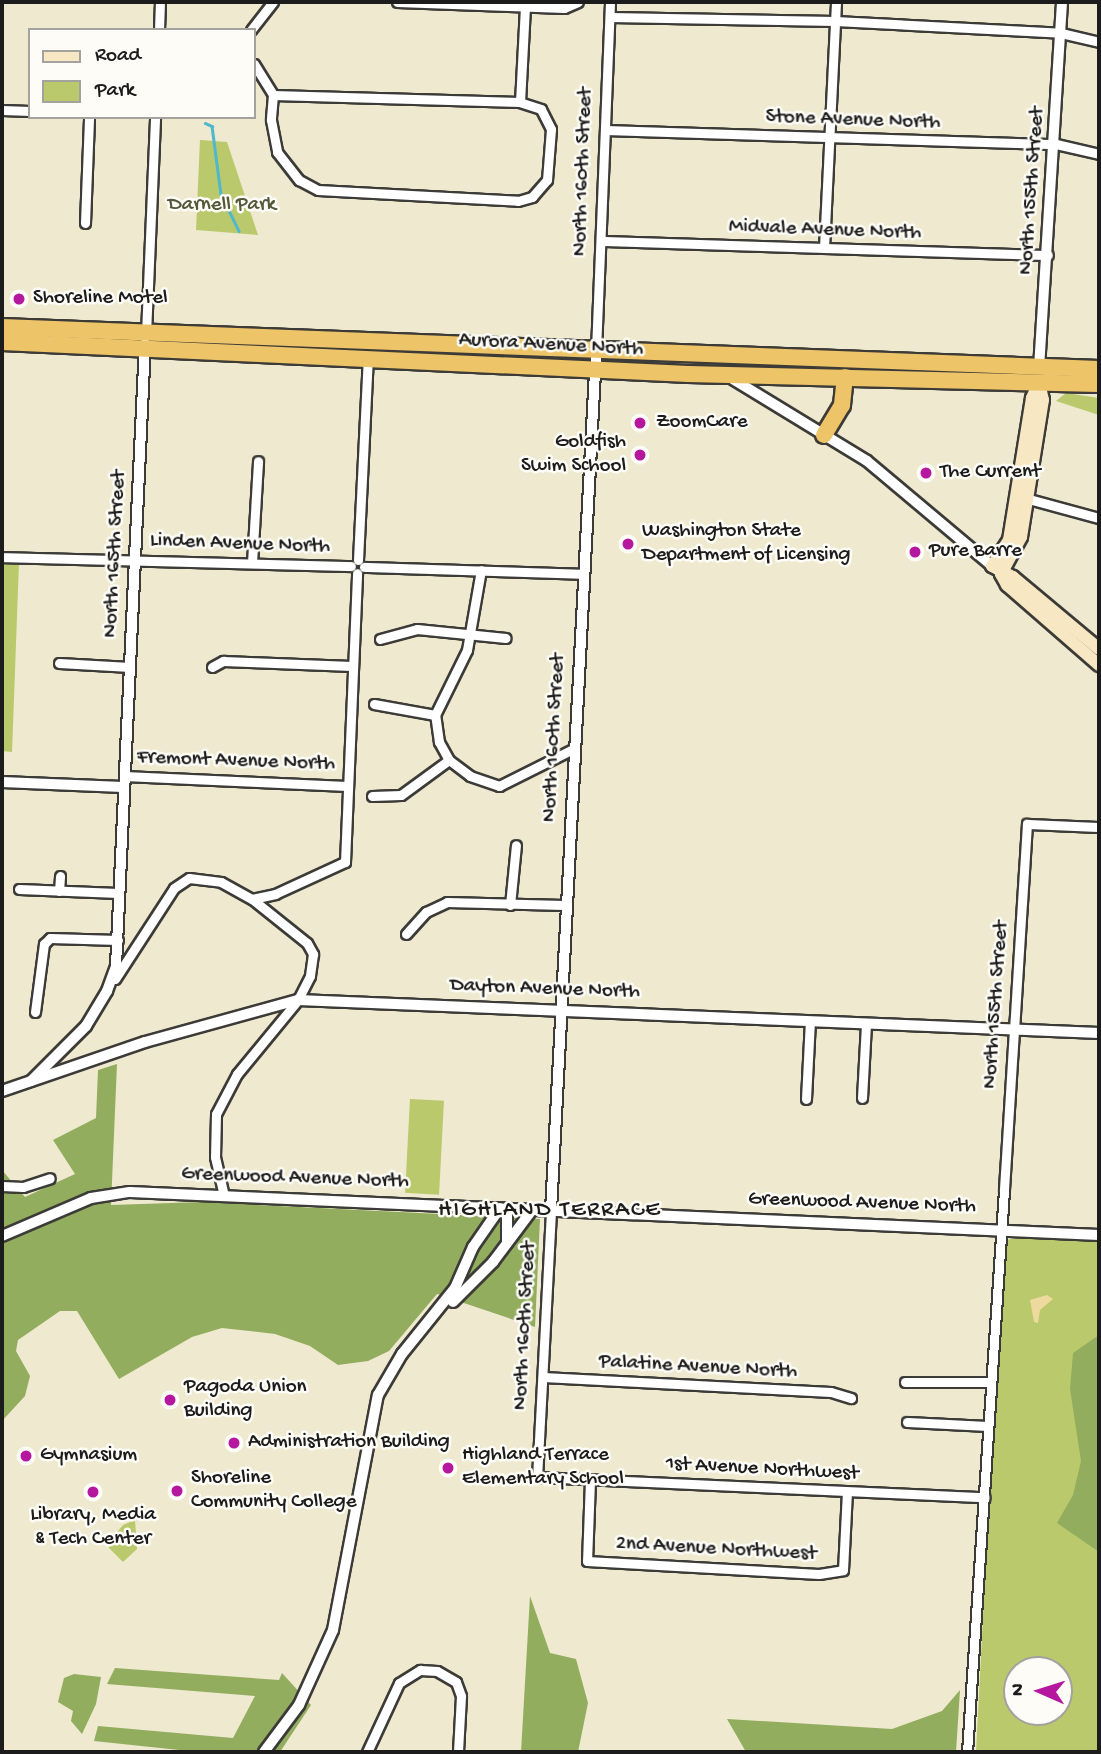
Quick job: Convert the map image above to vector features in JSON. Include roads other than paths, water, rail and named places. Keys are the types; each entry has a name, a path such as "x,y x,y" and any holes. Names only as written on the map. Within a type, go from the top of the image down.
{"highway":[{"name":"Aurora Avenue North","path":"2,327 146,342 368,359 725,375 1039,375 1099,369"},
{"name":"Aurora Avenue North","path":"2,342 146,342 596,352 1039,375 1099,384"},
{"path":"824,435 842,405 845,377"}],"main road":[{"name":"North 155th Street","path":"996,570 1015,553 1029,499 1043,400 1039,375"},
{"name":"North 155th Street","path":"996,570 1009,540 1032,398 1039,375"},
{"path":"996,570 1013,577 1099,649"},
{"path":"996,570 1007,585 1099,665"}],"street":[{"path":"159,28 160,2"},
{"path":"252,28 262,6 273,2"},
{"path":"397,2 564,8 578,2"},
{"name":"North 160th Street","path":"537,1477 564,905 596,352 610,2"},
{"path":"824,248 836,2"},
{"name":"North 155th Street","path":"1039,375 1056,144 1062,2"},
{"path":"520,102 525,6"},
{"path":"610,17 835,21 1061,33 1099,42"},
{"path":"256,67 273,95 271,120 277,152 299,180 318,190 518,201 542,189 552,150 549,118 541,109 520,102 273,95"},
{"path":"2,110 28,111"},
{"path":"85,223 89,119"},
{"name":"North 165th Street","path":"29,1083 59,1056 86,1026 107,991 118,940 118,893 155,119"},
{"name":"Stone Avenue North","path":"605,130 1056,144 1099,154"},
{"name":"Midvale Avenue North","path":"601,241 1048,256"},
{"path":"252,899 334,870 345,862 368,359"},
{"path":"725,375 867,461 996,570"},
{"path":"252,563 258,461"},
{"path":"1029,499 1099,518"},
{"name":"Linden Avenue North","path":"2,557 584,574"},
{"path":"481,570 471,637 435,715 439,742 449,761 470,776 499,786 575,748"},
{"path":"380,639 417,629 471,637 506,638"},
{"path":"212,667 223,661 352,666"},
{"path":"59,663 130,667"},
{"path":"374,704 435,715"},
{"path":"372,796 401,796 449,761"},
{"name":"Fremont Avenue North","path":"2,782 347,786"},
{"name":"North 155th Street","path":"967,1752 1027,824 1099,827"},
{"path":"510,905 516,845"},
{"path":"59,891 60,876"},
{"path":"107,991 174,888 189,878 204,878 252,899 307,943 313,954 310,976 298,1000 237,1074 216,1114 215,1157 223,1193"},
{"path":"19,890 118,893"},
{"path":"406,934 426,912 447,902 564,905"},
{"path":"35,1012 44,944 57,937 118,940"},
{"name":"Dayton Avenue North","path":"2,1091 145,1042 298,1000 1099,1033"},
{"path":"806,1099 810,1021"},
{"path":"862,1098 866,1024"},
{"path":"59,1056 61,1064 71,1069"},
{"path":"2,1098 17,1088"},
{"path":"2,1186 23,1187 50,1178"},
{"name":"Greenwood Avenue North","path":"2,1236 116,1192 223,1193 551,1211 1099,1235"},
{"path":"504,1208 507,1243"},
{"path":"264,1752 304,1695 332,1630 378,1395 402,1354 456,1289 473,1247 504,1208"},
{"path":"402,1354 507,1243 532,1210"},
{"name":"Palatine Avenue North","path":"543,1377 831,1392 851,1398"},
{"path":"905,1382 991,1382"},
{"path":"907,1422 988,1426"},
{"name":"1st Avenue Northwest","path":"537,1477 985,1497"},
{"name":"2nd Avenue Northwest","path":"590,1480 587,1561 819,1574 843,1570 847,1492"},
{"path":"366,1752 399,1683 420,1670 437,1671 456,1682 461,1696 458,1752"}],"waterway":[{"path":"205,123 212,126 221,194 239,231"}],"place":[{"name":"Shoreline Motel","path":"19,299"},
{"name":"ZoomCare","path":"640,423"},
{"name":"Goldfish Swim School","path":"640,455"},
{"name":"The Current","path":"926,473"},
{"name":"Washington State Department of Licensing","path":"628,544"},
{"name":"Pure Barre","path":"915,552"},
{"name":"Pagoda Union Building","path":"170,1400"},
{"name":"Administration Building","path":"234,1443"},
{"name":"Gymnasium","path":"26,1456"},
{"name":"Highland Terrace Elementary School","path":"448,1468"},
{"name":"Shoreline Community College","path":"177,1491"},
{"name":"Library, Media & Tech Center","path":"93,1492"}],"district":[{"name":"HIGHLAND TERRACE","path":"550,1211"}],"park label":[{"name":"Darnell Park","path":"222,206"}]}
